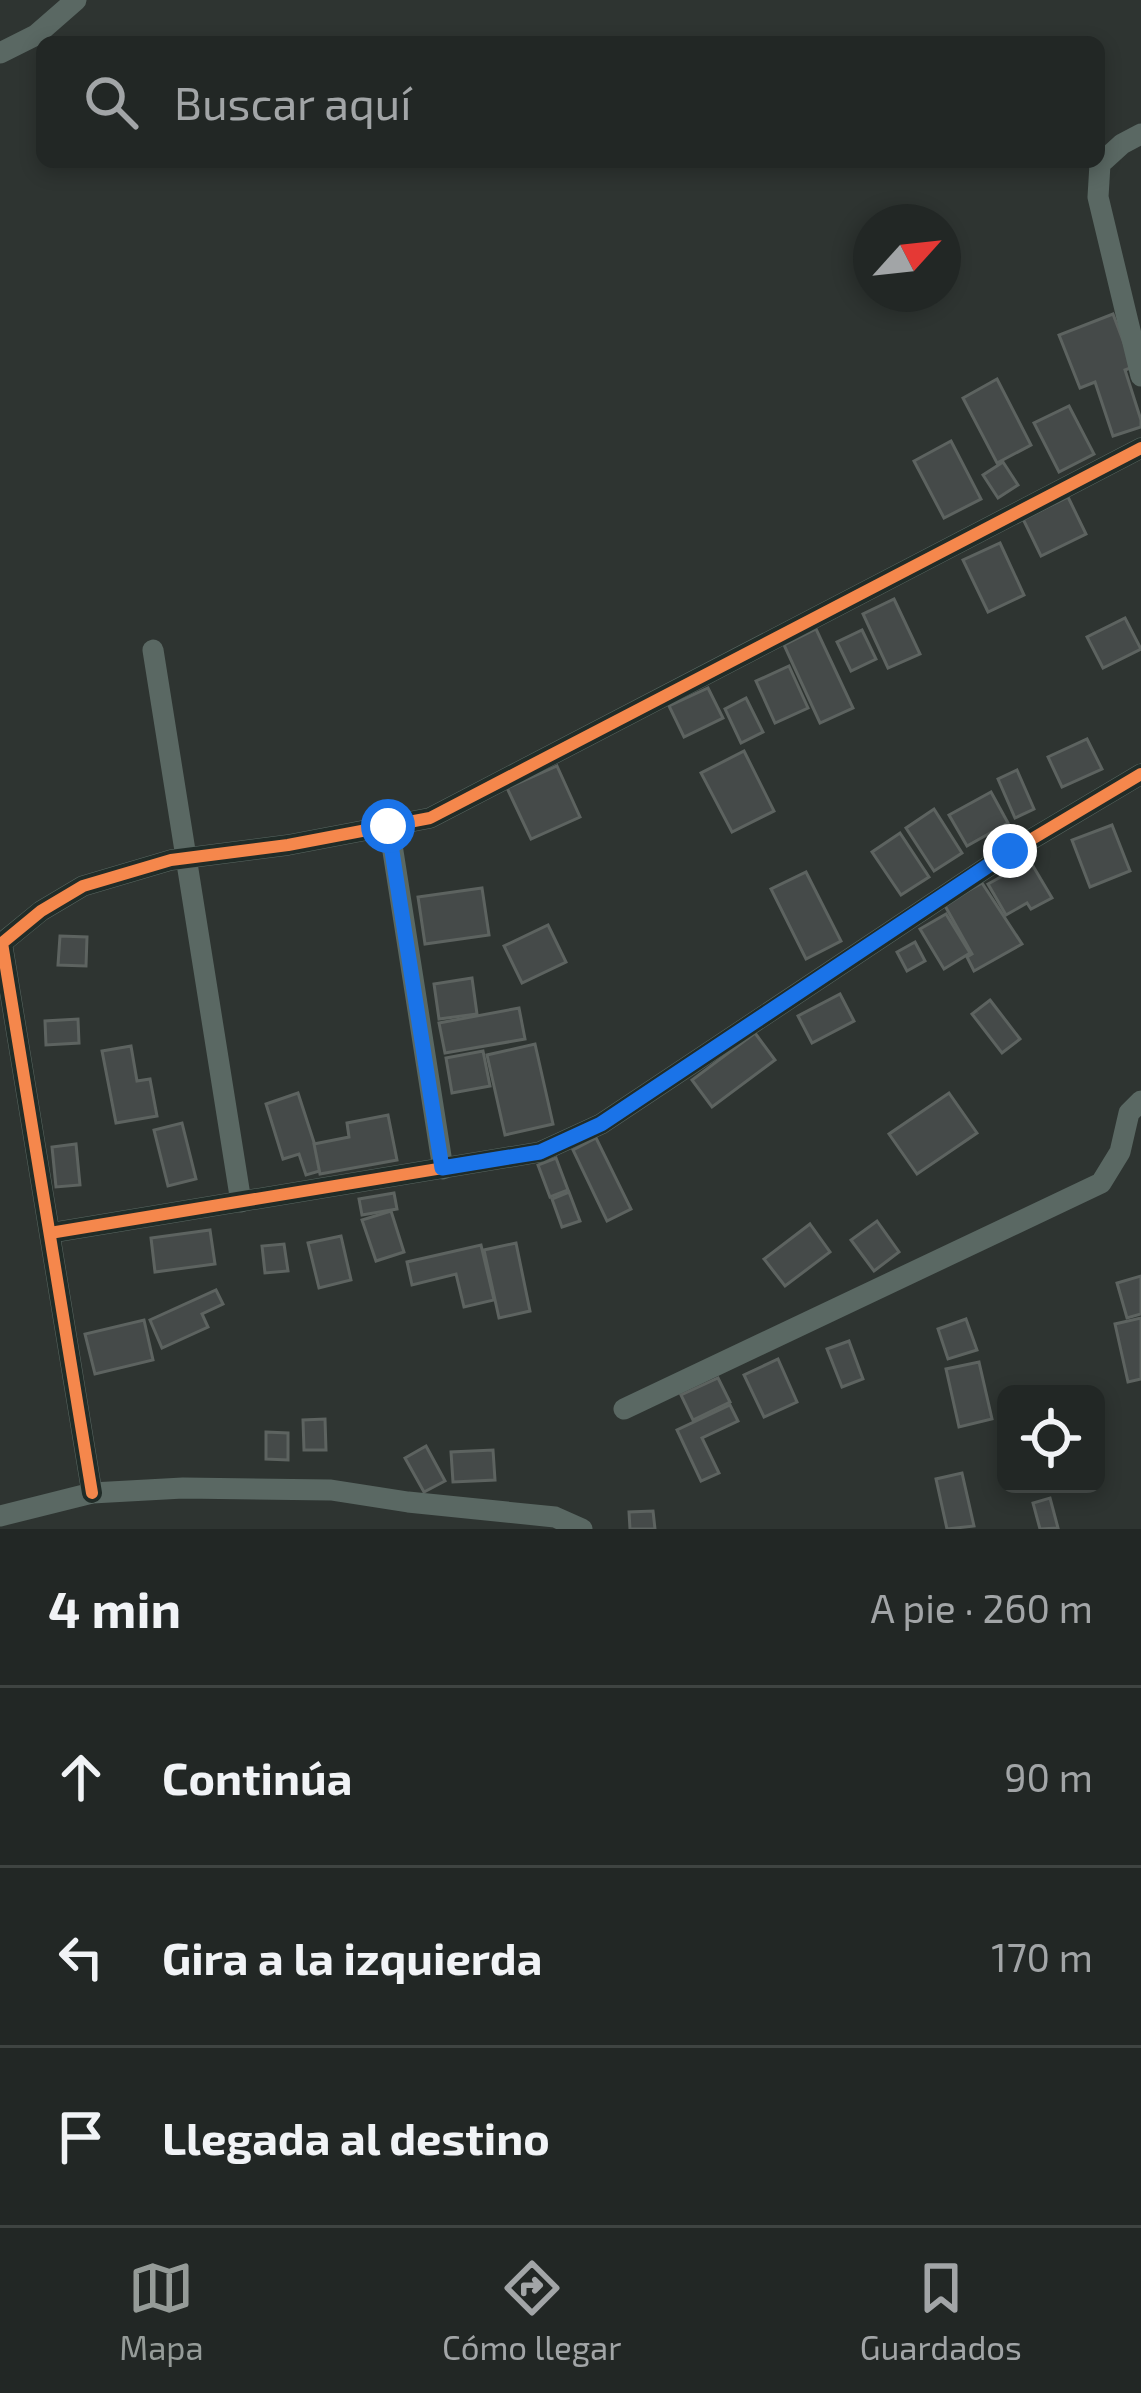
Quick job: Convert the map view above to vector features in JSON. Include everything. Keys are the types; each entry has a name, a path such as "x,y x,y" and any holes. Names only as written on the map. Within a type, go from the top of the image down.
{"street":[{"path":"0,53 35,34 76,0"},
{"path":"1105,159 1141,134"},
{"path":"1100,168 1098,196 1141,376"},
{"path":"92,1492 2,943 82,886 186,858 288,845 430,818 1141,448"},
{"path":"154,650 242,1202"},
{"path":"50,1233 540,1152 601,1124 1010,851 1141,774"},
{"path":"388,826 442,1168"},
{"path":"624,1409 1100,1183 1120,1152 1129,1114 1141,1101"},
{"path":"0,1516 92,1492 331,1490 555,1517 582,1529"}],"building":[{"path":"1113,314 1133,367 1125,370 1141,427 1113,436 1095,382 1080,388 1059,335"},
{"path":"997,379 1031,445 997,463 963,398"},
{"path":"1069,406 1094,454 1059,472 1034,423"},
{"path":"951,441 981,499 944,518 914,461"},
{"path":"1003,462 1018,485 998,498 983,475"},
{"path":"1068,497 1086,534 1041,556 1023,519"},
{"path":"1000,543 1024,595 988,612 963,560"},
{"path":"894,599 920,654 888,668 863,614"},
{"path":"1125,618 1141,649 1103,668 1087,637"},
{"path":"816,629 853,708 820,723 784,645"},
{"path":"862,630 876,659 851,671 837,642"},
{"path":"789,666 808,708 775,723 756,681"},
{"path":"708,688 723,718 684,737 669,706"},
{"path":"746,698 763,732 741,743 725,709"},
{"path":"1087,739 1102,769 1062,787 1048,757"},
{"path":"744,751 774,811 732,832 701,773"},
{"path":"557,766 580,817 531,839 507,788"},
{"path":"1017,770 1034,809 1015,818 998,779"},
{"path":"991,792 1008,823 967,846 949,815"},
{"path":"934,809 962,853 934,871 906,828"},
{"path":"1112,825 1130,871 1090,887 1072,840"},
{"path":"900,833 929,877 901,895 872,852"},
{"path":"1030,861 1052,898 1031,909 1027,903 1006,915 988,884"},
{"path":"806,872 841,941 806,959 771,889"},
{"path":"982,883 1022,944 974,971 967,957 972,954 944,904"},
{"path":"482,888 489,935 425,944 418,897"},
{"path":"946,914 970,953 944,969 920,929"},
{"path":"548,925 566,962 522,983 504,946"},
{"path":"60,936 87,937 86,966 58,965"},
{"path":"915,942 925,961 907,971 897,952"},
{"path":"472,978 477,1014 439,1019 434,984"},
{"path":"840,994 854,1021 812,1043 798,1016"},
{"path":"990,1000 1020,1039 1002,1053 972,1014"},
{"path":"519,1008 525,1039 445,1053 439,1023"},
{"path":"78,1019 79,1043 46,1045 45,1021"},
{"path":"755,1033 775,1060 712,1107 692,1080"},
{"path":"535,1044 553,1124 505,1135 487,1055"},
{"path":"131,1046 137,1081 150,1079 157,1116 116,1123 102,1051"},
{"path":"483,1051 490,1086 452,1093 446,1058"},
{"path":"298,1093 323,1170 306,1175 299,1154 283,1159 266,1104"},
{"path":"949,1093 977,1133 917,1174 889,1134"},
{"path":"388,1115 397,1160 320,1174 314,1144 349,1137 347,1123"},
{"path":"182,1123 196,1179 168,1186 154,1130"},
{"path":"596,1138 631,1209 607,1221 573,1150"},
{"path":"76,1144 80,1185 56,1187 52,1147"},
{"path":"556,1158 568,1190 550,1197 538,1165"},
{"path":"569,1192 580,1221 562,1227 552,1199"},
{"path":"394,1193 397,1209 362,1215 359,1199"},
{"path":"391,1211 404,1252 376,1261 362,1220"},
{"path":"877,1221 899,1252 874,1271 851,1240"},
{"path":"810,1224 830,1252 785,1286 764,1259"},
{"path":"210,1230 215,1264 155,1272 151,1238"},
{"path":"341,1236 351,1280 319,1288 308,1243"},
{"path":"516,1243 530,1311 499,1318 484,1250"},
{"path":"284,1244 288,1271 265,1273 262,1246"},
{"path":"481,1245 494,1300 464,1307 456,1274 412,1285 407,1262"},
{"path":"1141,1276 1141,1314 1127,1318 1117,1283"},
{"path":"216,1290 223,1304 202,1314 208,1327 162,1348 150,1320"},
{"path":"1141,1318 1141,1379 1128,1382 1115,1324"},
{"path":"966,1319 977,1350 948,1359 938,1329"},
{"path":"144,1320 153,1360 95,1374 85,1334"},
{"path":"849,1341 863,1379 842,1387 827,1349"},
{"path":"778,1359 797,1402 764,1417 744,1375"},
{"path":"979,1362 992,1419 959,1427 946,1369"},
{"path":"718,1378 730,1402 693,1420 681,1395"},
{"path":"730,1405 738,1421 702,1438 719,1473 701,1481 677,1430"},
{"path":"325,1419 326,1450 304,1450 303,1420"},
{"path":"266,1432 288,1433 288,1460 266,1459"},
{"path":"426,1446 445,1481 424,1492 405,1458"},
{"path":"493,1450 495,1480 453,1482 451,1452"},
{"path":"962,1473 974,1526 947,1529 936,1479"},
{"path":"1050,1498 1058,1528 1040,1529 1033,1503"},
{"path":"653,1511 655,1529 630,1529 629,1512"}],"cycle path":[{"path":"92,1493 2,943 41,911 83,886 171,860 288,845 430,818 1141,448"},
{"path":"50,1233 540,1152 601,1124 1010,852 1141,774"}],"route":[{"path":"388,826 442,1168 540,1152 601,1124 1010,851"}]}
